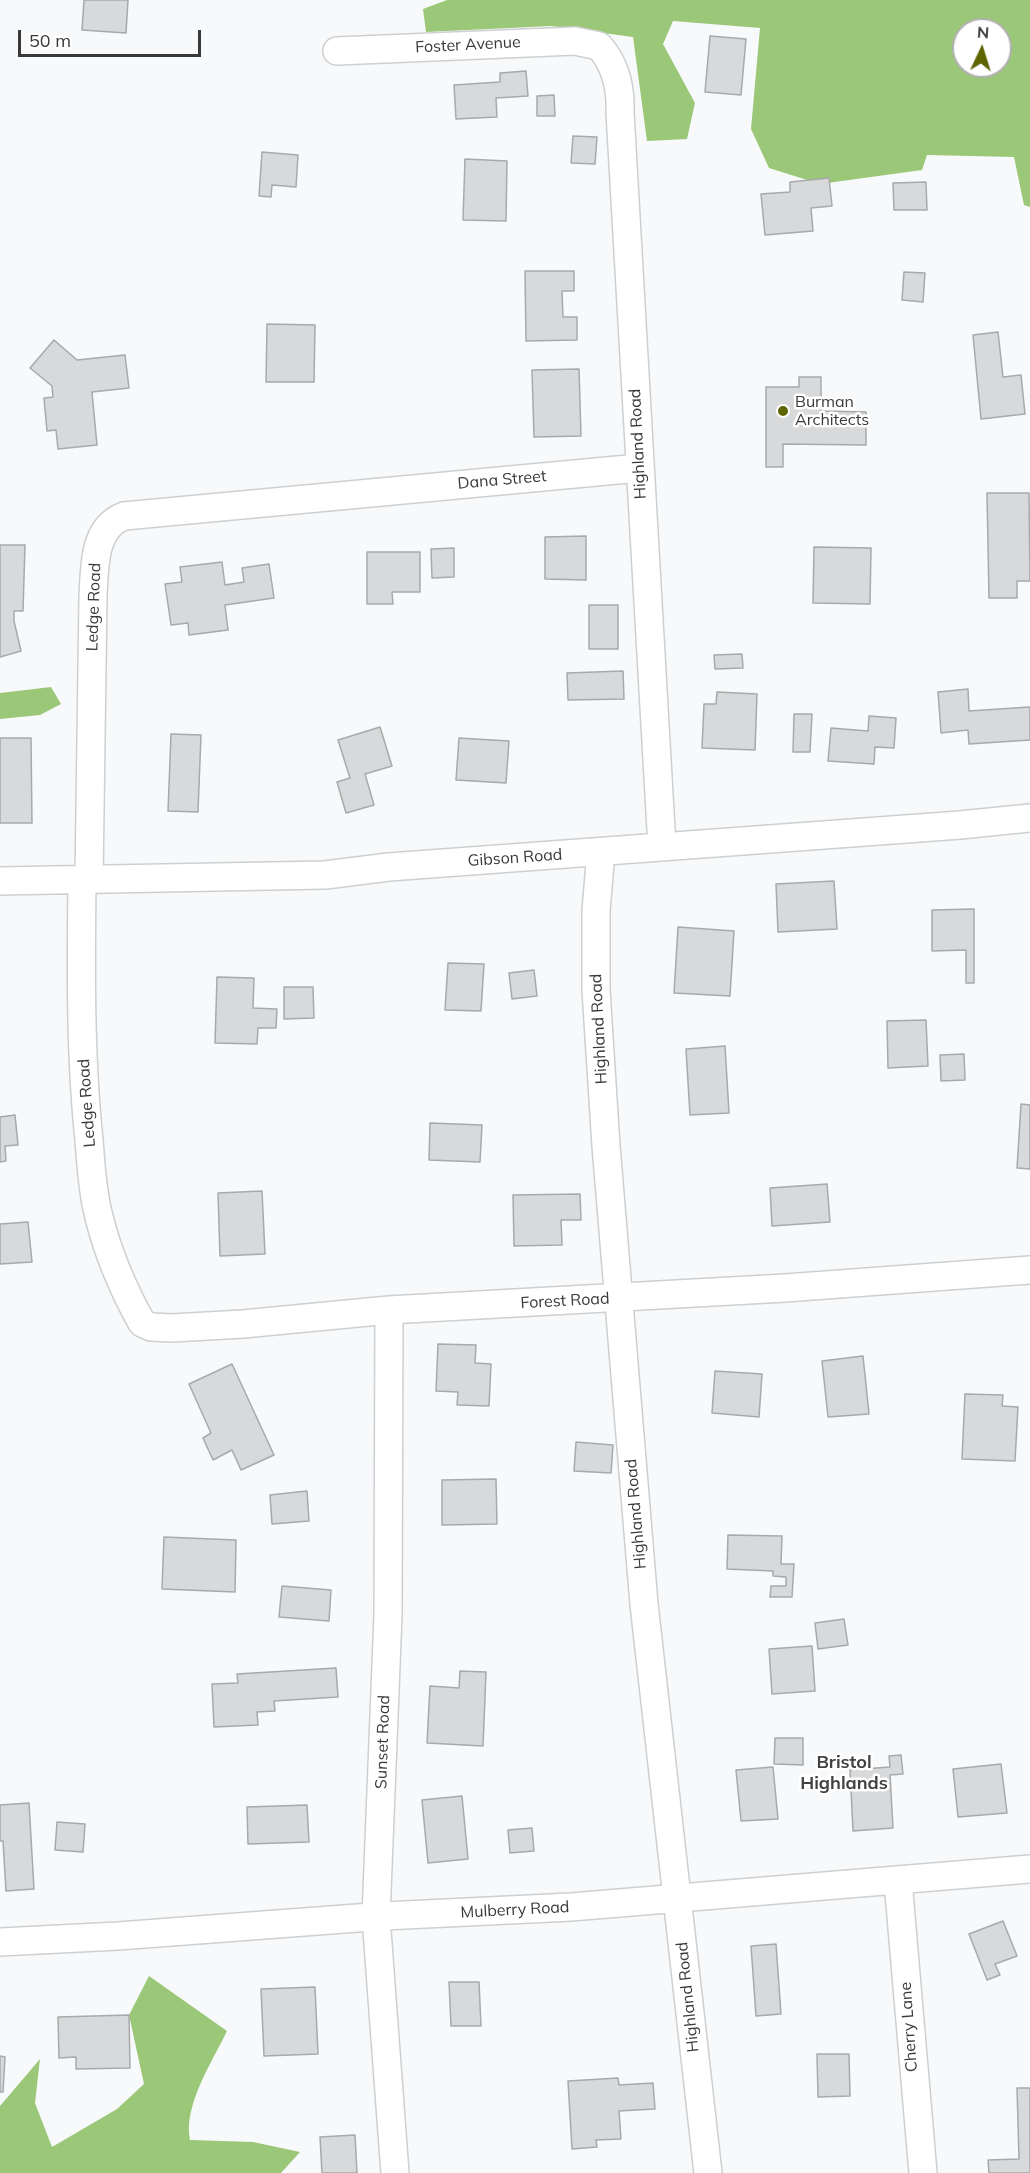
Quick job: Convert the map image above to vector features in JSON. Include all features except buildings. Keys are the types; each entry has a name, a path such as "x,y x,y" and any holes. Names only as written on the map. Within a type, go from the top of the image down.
{"street":[{"name":"Foster Avenue","path":"337,51 575,41 598,46"},
{"name":"Highland Road","path":"598,46 613,66 621,94 620,112 639,468 662,848"},
{"name":"Dana Street","path":"364,493 639,468"},
{"name":"Ledge Road","path":"124,1285 98,1214 85,1104 85,880 93,595 95,558 101,536 112,520 124,516 364,493"},
{"name":"Gibson Road","path":"0,881 326,875 389,867 662,848 1030,818"},
{"name":"Highland Road","path":"601,852 596,911 596,990 619,1298 644,1604 708,2173"},
{"name":"Forest Road","path":"124,1285 142,1323 152,1327 172,1328 243,1324 388,1310 785,1288 1030,1270"},
{"name":"Sunset Road","path":"388,1310 388,1615 376,1917 395,2173"},
{"name":"Mulberry Road","path":"0,1942 118,1936 376,1917 571,1907 1030,1869"},
{"name":"Cherry Lane","path":"898,1881 922,2173"}],"green space":[{"path":"447,0 1030,0 1030,207 1024,205 1014,157 927,155 922,170 820,184 769,168 751,129 760,28 673,21 663,44 695,103 687,139 647,141 633,37 551,26 426,32 423,9"},
{"path":"51,687 61,704 40,715 0,719 0,693"},
{"path":"149,1976 227,2031 200,2084 191,2113 190,2140 253,2142 300,2152 281,2173 0,2173 0,2106 40,2059 35,2103 52,2147 117,2109 144,2084 129,2015"}],"place":[{"name":"Burman Architects","path":"783,411"}],"district":[{"name":"Bristol Highlands","path":"844,1773"}]}
